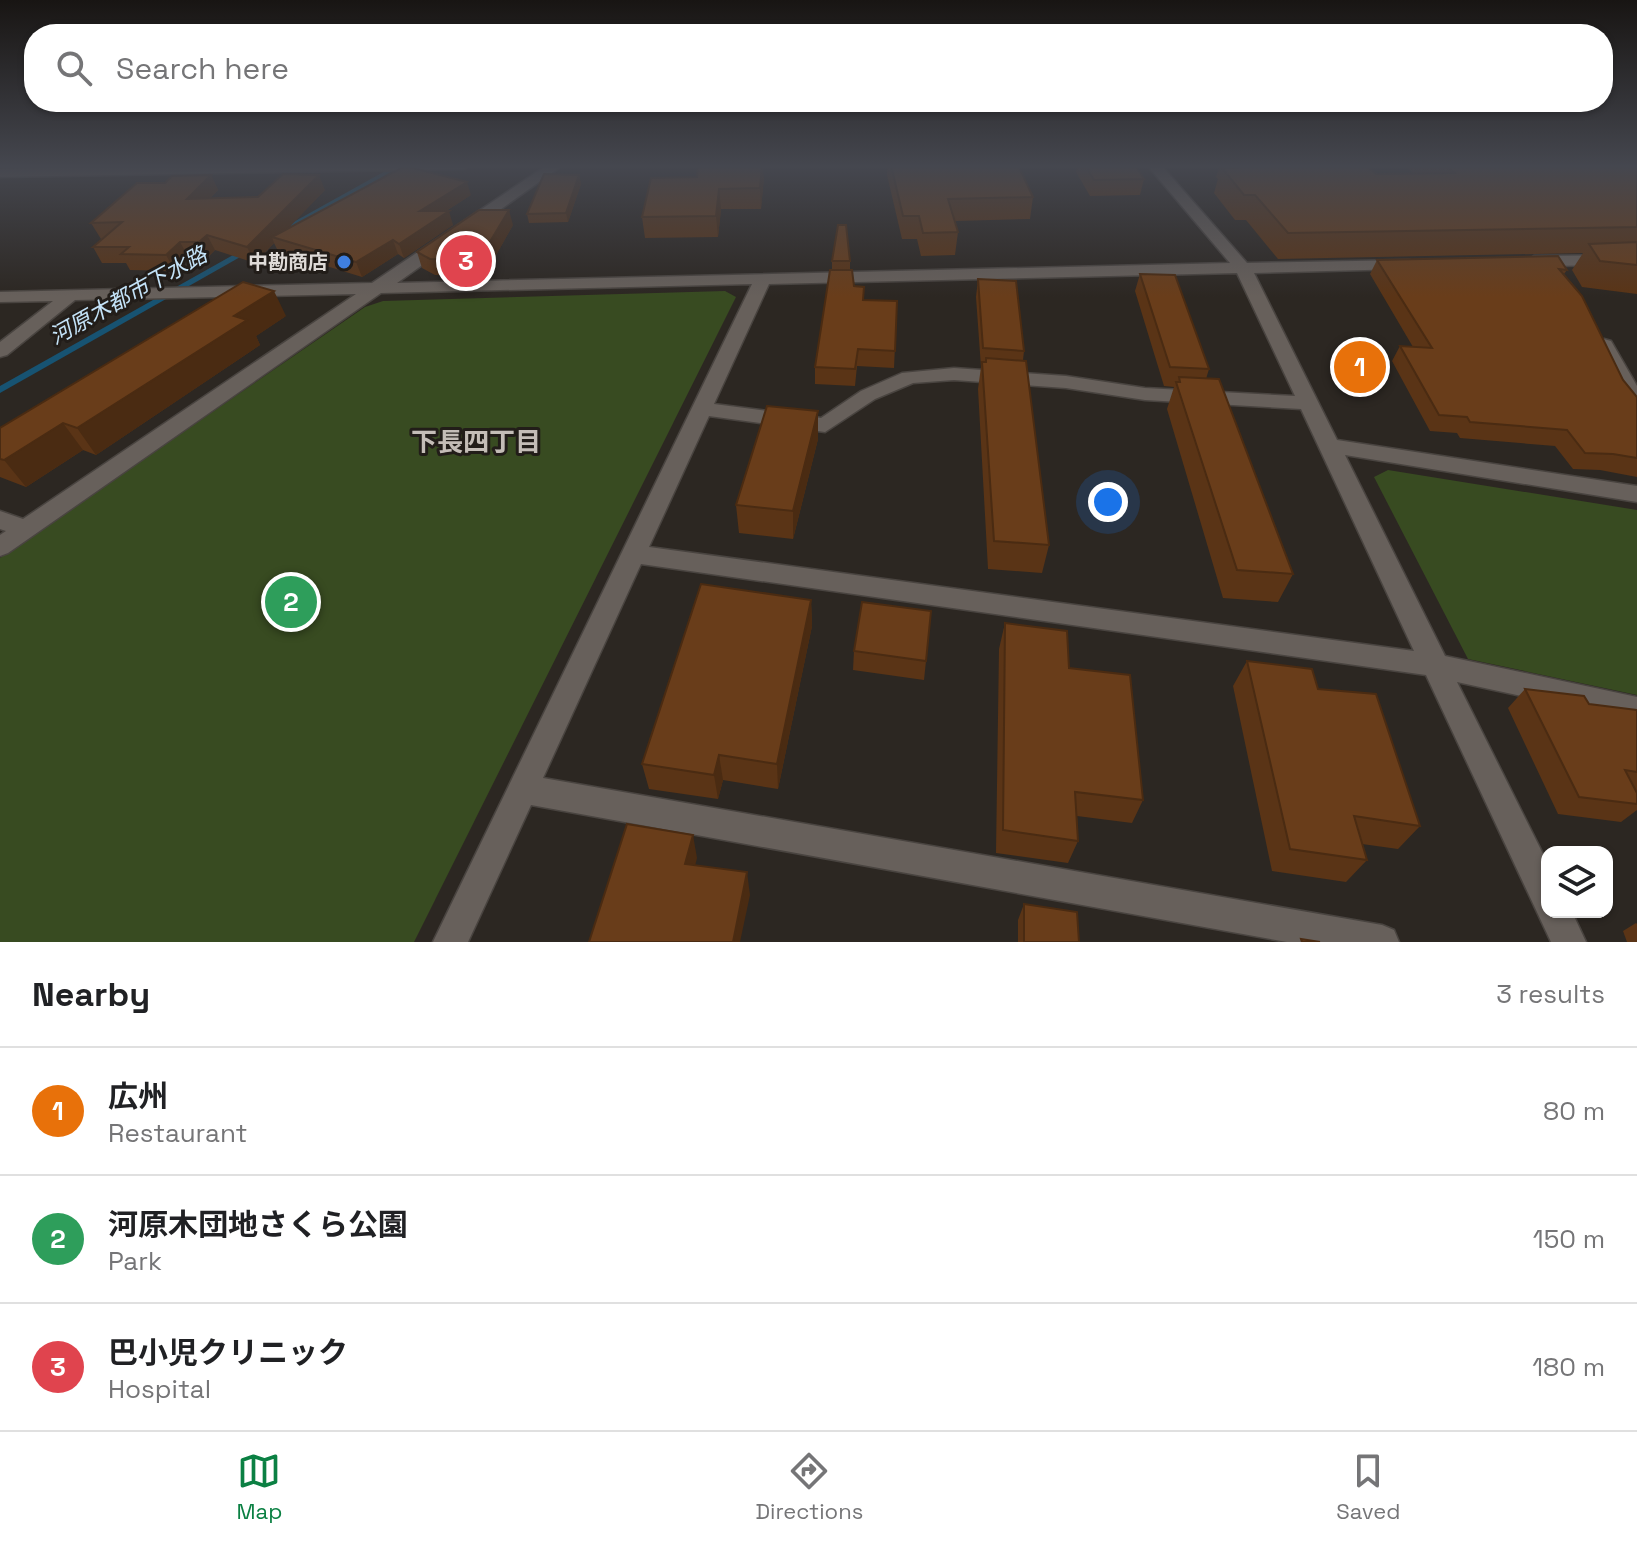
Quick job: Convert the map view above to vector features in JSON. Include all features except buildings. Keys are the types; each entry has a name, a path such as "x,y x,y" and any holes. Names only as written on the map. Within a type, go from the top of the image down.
{"street":[{"path":"0,547 491,209"},
{"path":"1192,209 1243,268 1432,665 1541,885"},
{"path":"1509,262 1560,267 1637,260"},
{"path":"0,297 1416,264"},
{"path":"450,942 763,279"},
{"path":"0,351 70,296"},
{"path":"1593,325 1637,403"},
{"path":"701,409 825,425 868,395 909,377 954,374 1066,382 1145,394 1309,403"},
{"path":"1330,446 1637,494"},
{"path":"0,519 25,530"},
{"path":"633,554 1432,665 1637,709"},
{"path":"522,789 1382,942"},
{"path":"1557,918 1569,942"}],"green space":[{"path":"725,291 736,297 414,942 0,942 0,558 365,307 383,301"},
{"path":"1388,470 1637,510 1637,695 1468,659 1374,477"}],"waterway":[{"name":"河原木都市下水路","path":"276,234 321,209"},
{"name":"河原木都市下水路","path":"0,390 245,252"}],"place":[{"name":"巴小児クリニック","path":"466,261"},
{"name":"中勘商店","path":"344,262"},
{"name":"広州","path":"1360,367"},
{"name":"河原木団地さくら公園","path":"291,602"}],"district":[{"name":"下長四丁目","path":"476,442"}]}
